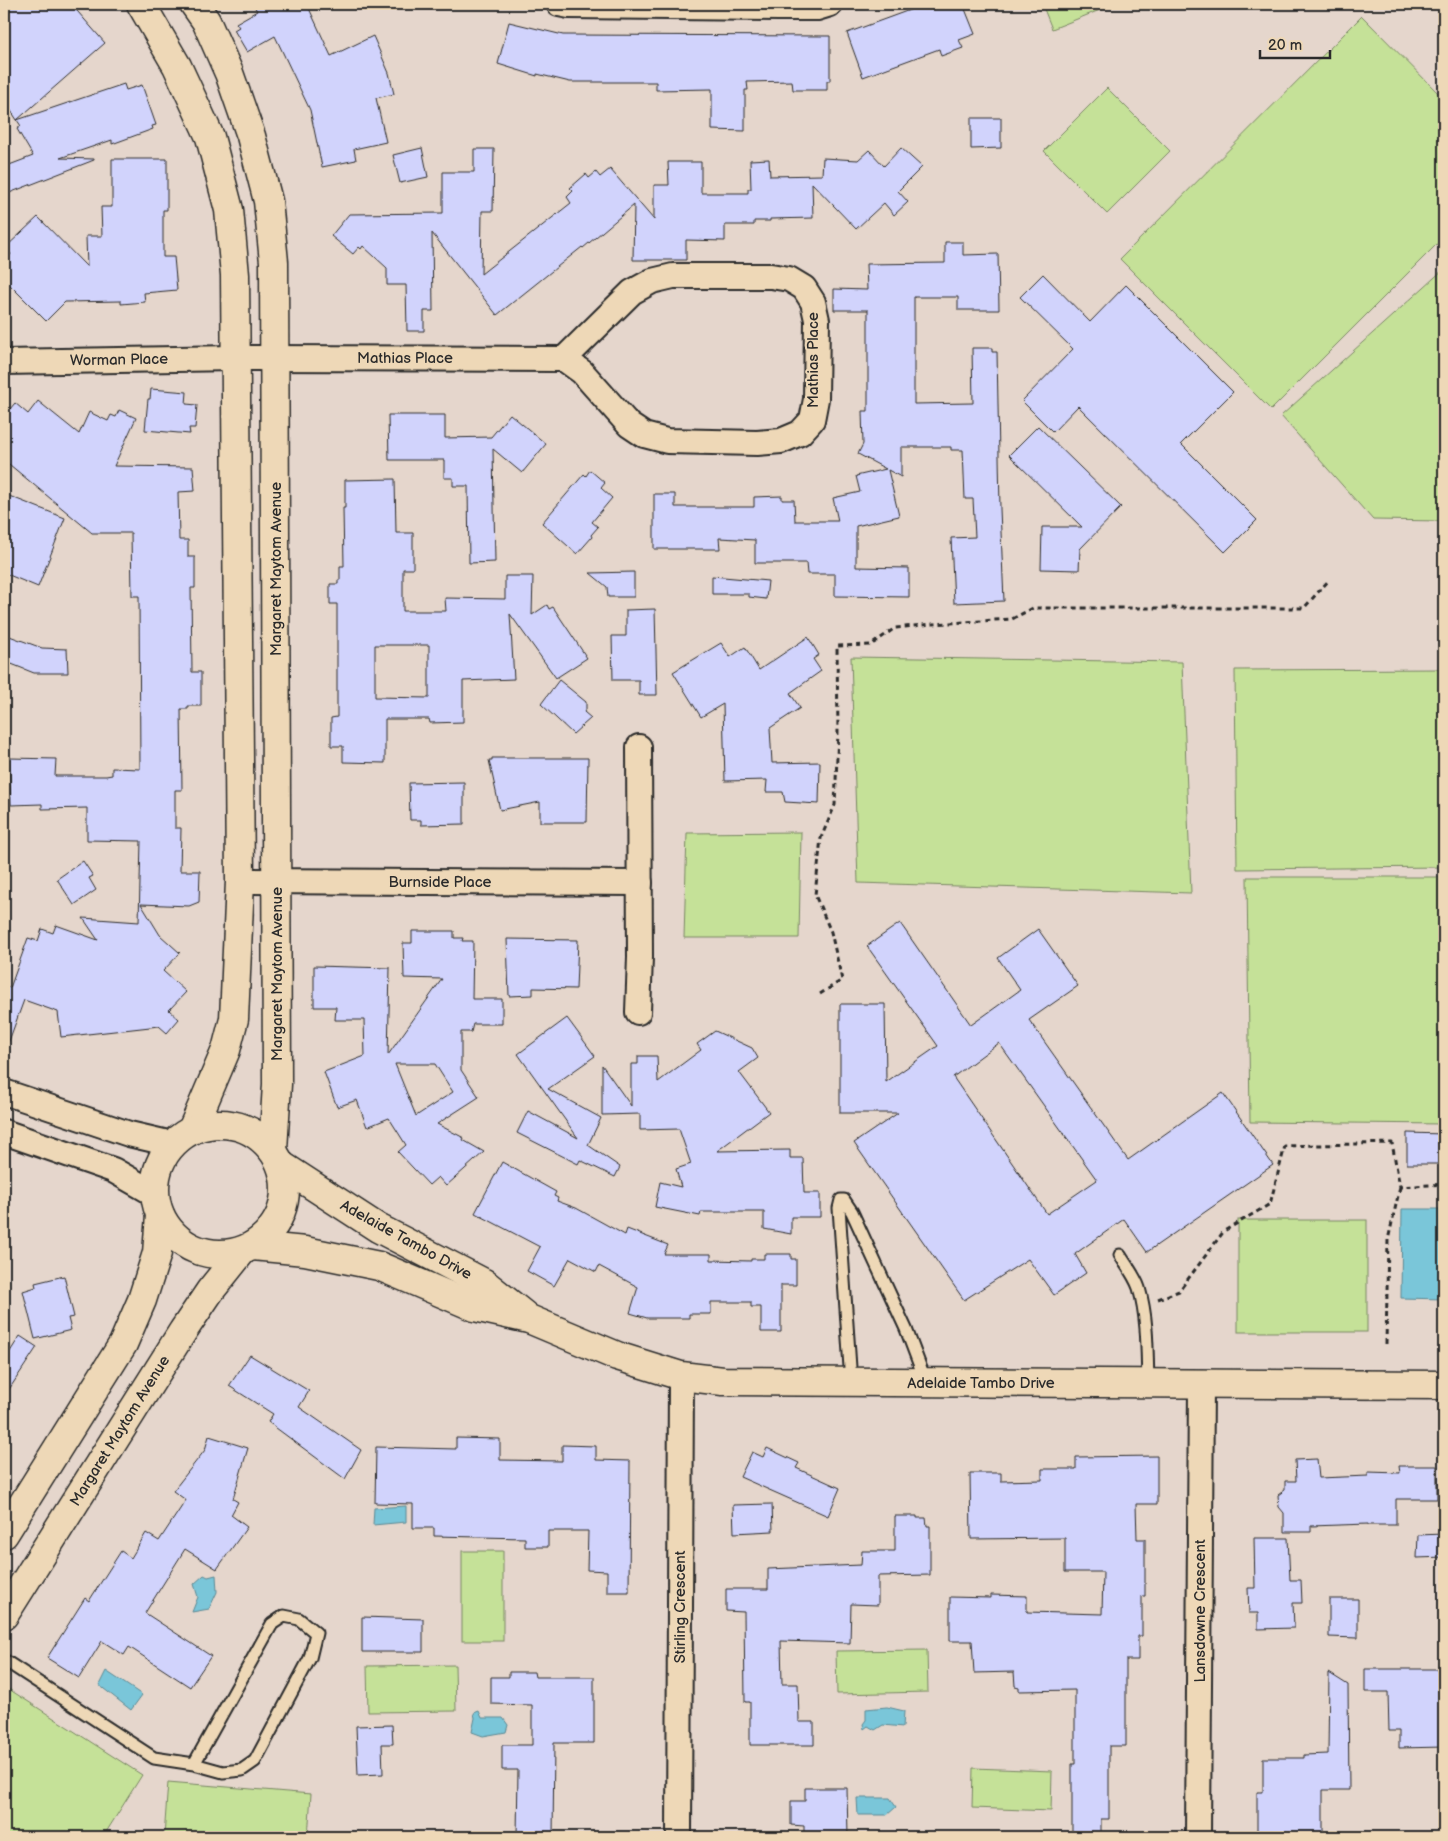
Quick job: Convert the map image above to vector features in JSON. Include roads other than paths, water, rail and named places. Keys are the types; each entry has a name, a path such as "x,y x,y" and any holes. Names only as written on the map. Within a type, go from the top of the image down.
{"street":[{"path":"4,1534 123,1344 142,1300 157,1253 158,1205 155,1180 158,1167 164,1155 182,1137 226,1050 234,1019 240,881 234,358 235,275 229,210 210,137 177,66 141,4"},
{"name":"Margaret Maytom Avenue","path":"194,4 206,21 228,73 251,136 268,201 274,262 276,358 277,1157"},
{"path":"559,4 569,6 817,8 830,4"},
{"name":"Mathias Place","path":"234,358 564,358 582,372 629,425 644,435 667,441 781,442 800,433 812,420 816,399 817,320 813,302 804,288 789,280 771,276 673,276 652,281 632,292 564,358"},
{"name":"Worman Place","path":"4,362 234,358"},
{"path":"638,747 640,883 638,1012"},
{"name":"Burnside Place","path":"240,881 640,883"},
{"path":"4,1092 129,1134 182,1137 209,1124 227,1123 244,1128 260,1137 277,1157 286,1183 285,1202 279,1219 268,1234 248,1249 214,1255 194,1249 176,1238 167,1228 158,1205 113,1170 4,1132"},
{"name":"Adelaide Tambo Drive","path":"277,1157 378,1228 484,1283 529,1319"},
{"name":"Margaret Maytom Avenue","path":"4,1615 182,1331 210,1291 248,1249"},
{"name":"Adelaide Tambo Drive","path":"248,1249 305,1251 379,1266 475,1307 529,1319 617,1356 681,1376 723,1381 1444,1385"},
{"name":"Stirling Crescent","path":"679,1837 681,1376"},
{"name":"Lansdowne Crescent","path":"1198,1837 1201,1384"}],"lane":[{"path":"851,1382 839,1208 841,1200 844,1200 852,1212 906,1329 926,1382"},
{"path":"1120,1254 1138,1287 1142,1305 1148,1384"},
{"path":"4,1660 154,1758 194,1764 222,1772 242,1770 255,1761 310,1658 316,1633 299,1619 284,1616 272,1624 194,1764"}],"water":[{"path":"1402,1209 1444,1209 1444,1299 1401,1298"},
{"path":"406,1506 406,1522 373,1525 374,1508"},
{"path":"204,1575 208,1577 216,1575 217,1592 209,1609 192,1612 198,1597 194,1584"},
{"path":"106,1671 142,1695 131,1710 99,1685"},
{"path":"887,1707 904,1711 903,1727 883,1725 875,1730 868,1726 864,1729 866,1709"},
{"path":"479,1711 482,1718 503,1718 508,1725 506,1732 483,1736 472,1732 475,1718 474,1713"},
{"path":"857,1798 890,1798 896,1807 887,1815 858,1815"}]}
